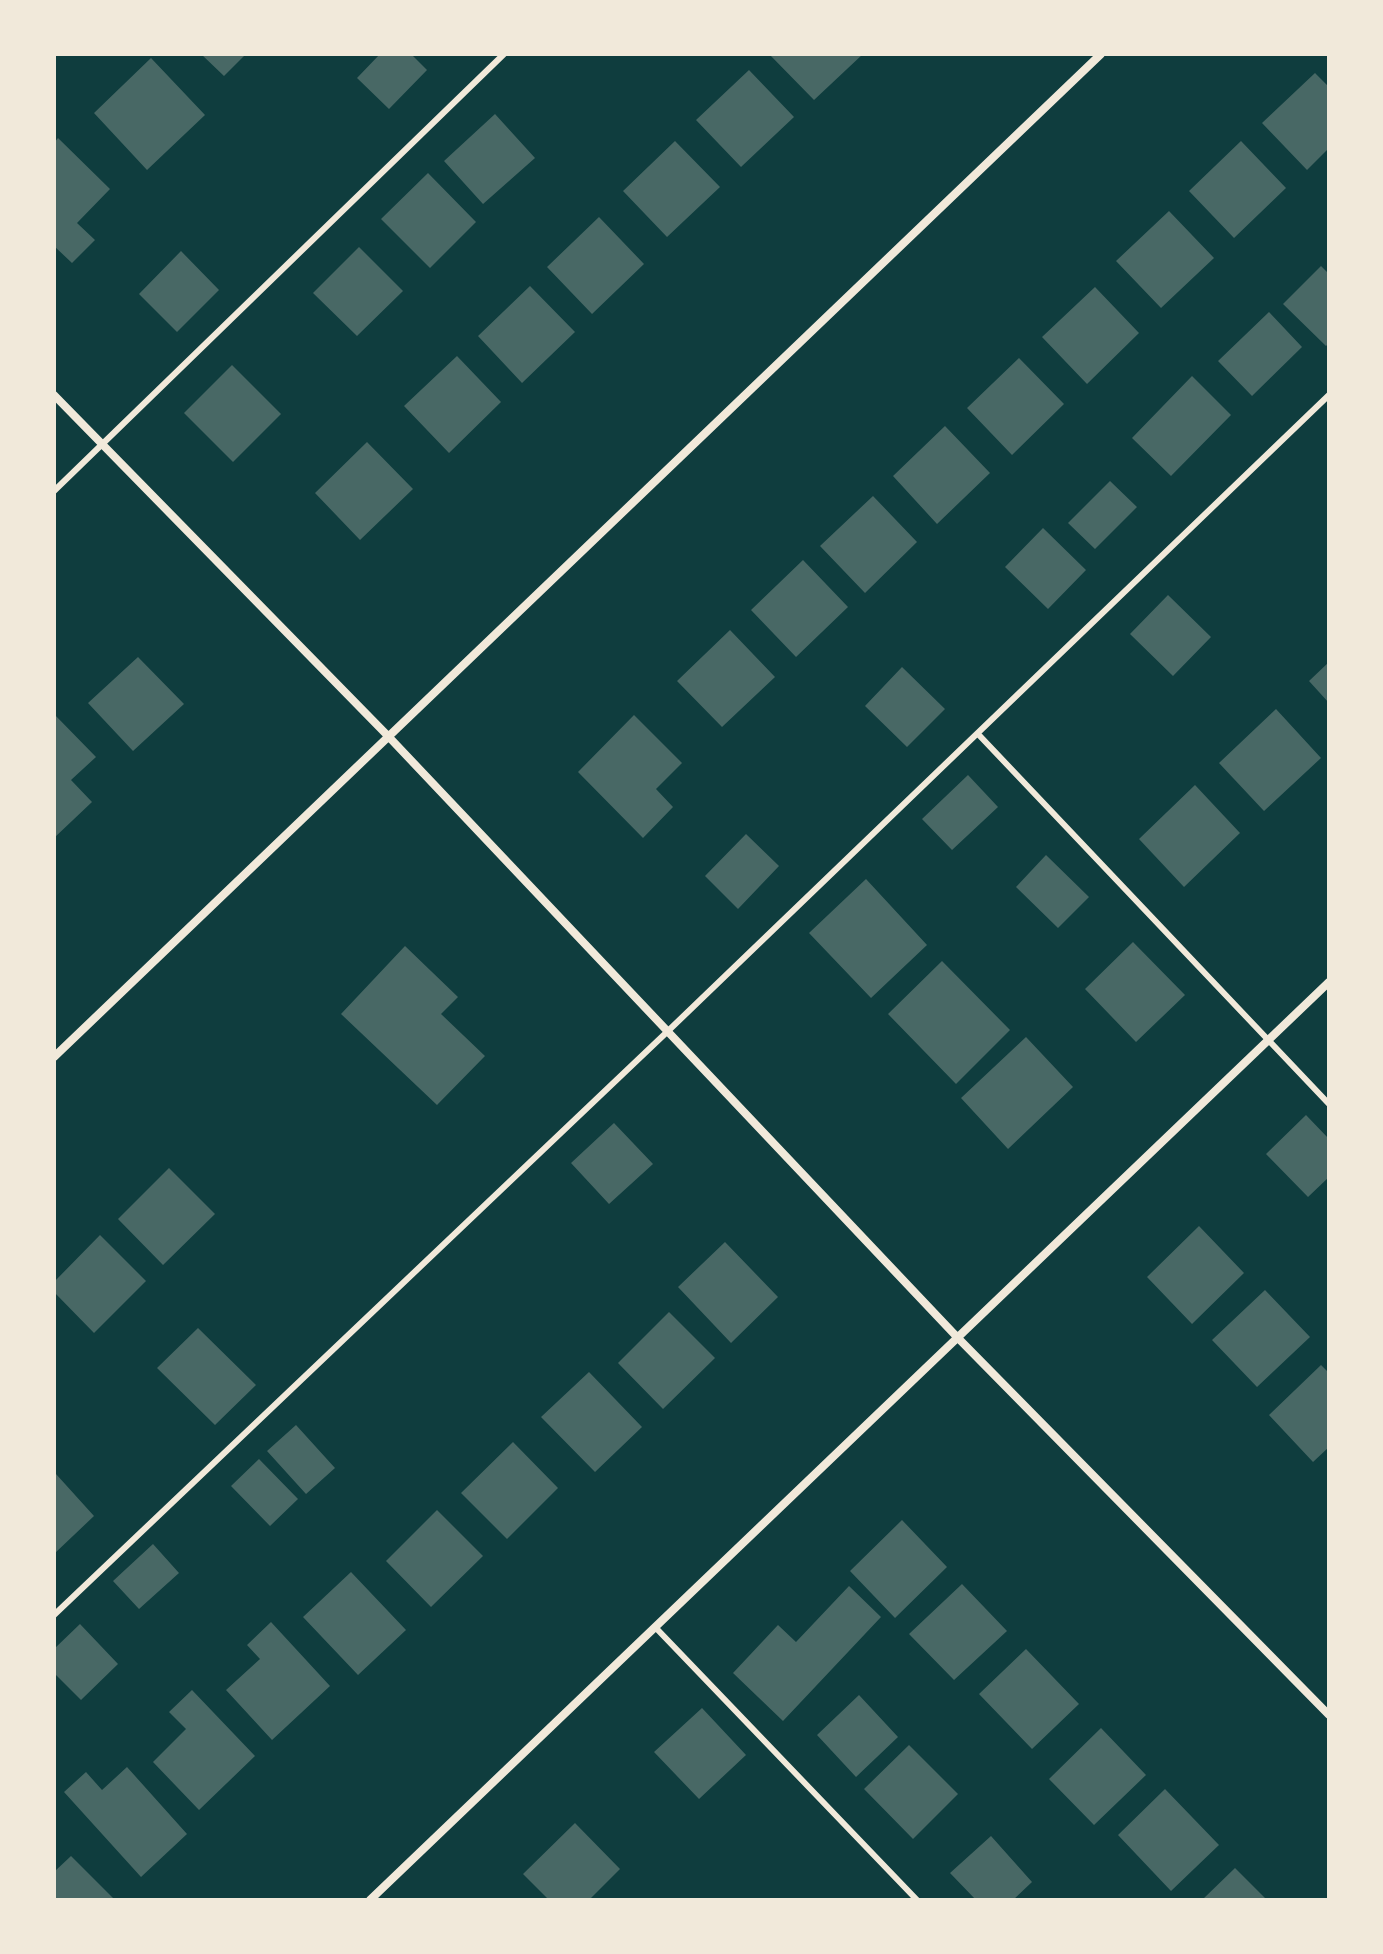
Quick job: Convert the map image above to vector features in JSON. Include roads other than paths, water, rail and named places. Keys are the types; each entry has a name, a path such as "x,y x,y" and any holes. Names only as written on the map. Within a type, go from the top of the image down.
{"street":[{"path":"54,1057 1101,54"},
{"path":"54,395 388,736 957,1337 1329,1715"},
{"path":"370,1900 1329,982"}],"lane":[{"path":"54,491 504,54"},
{"path":"54,1615 668,1031 1329,395"},
{"path":"978,734 1329,1104"},
{"path":"655,1627 917,1900"}]}
